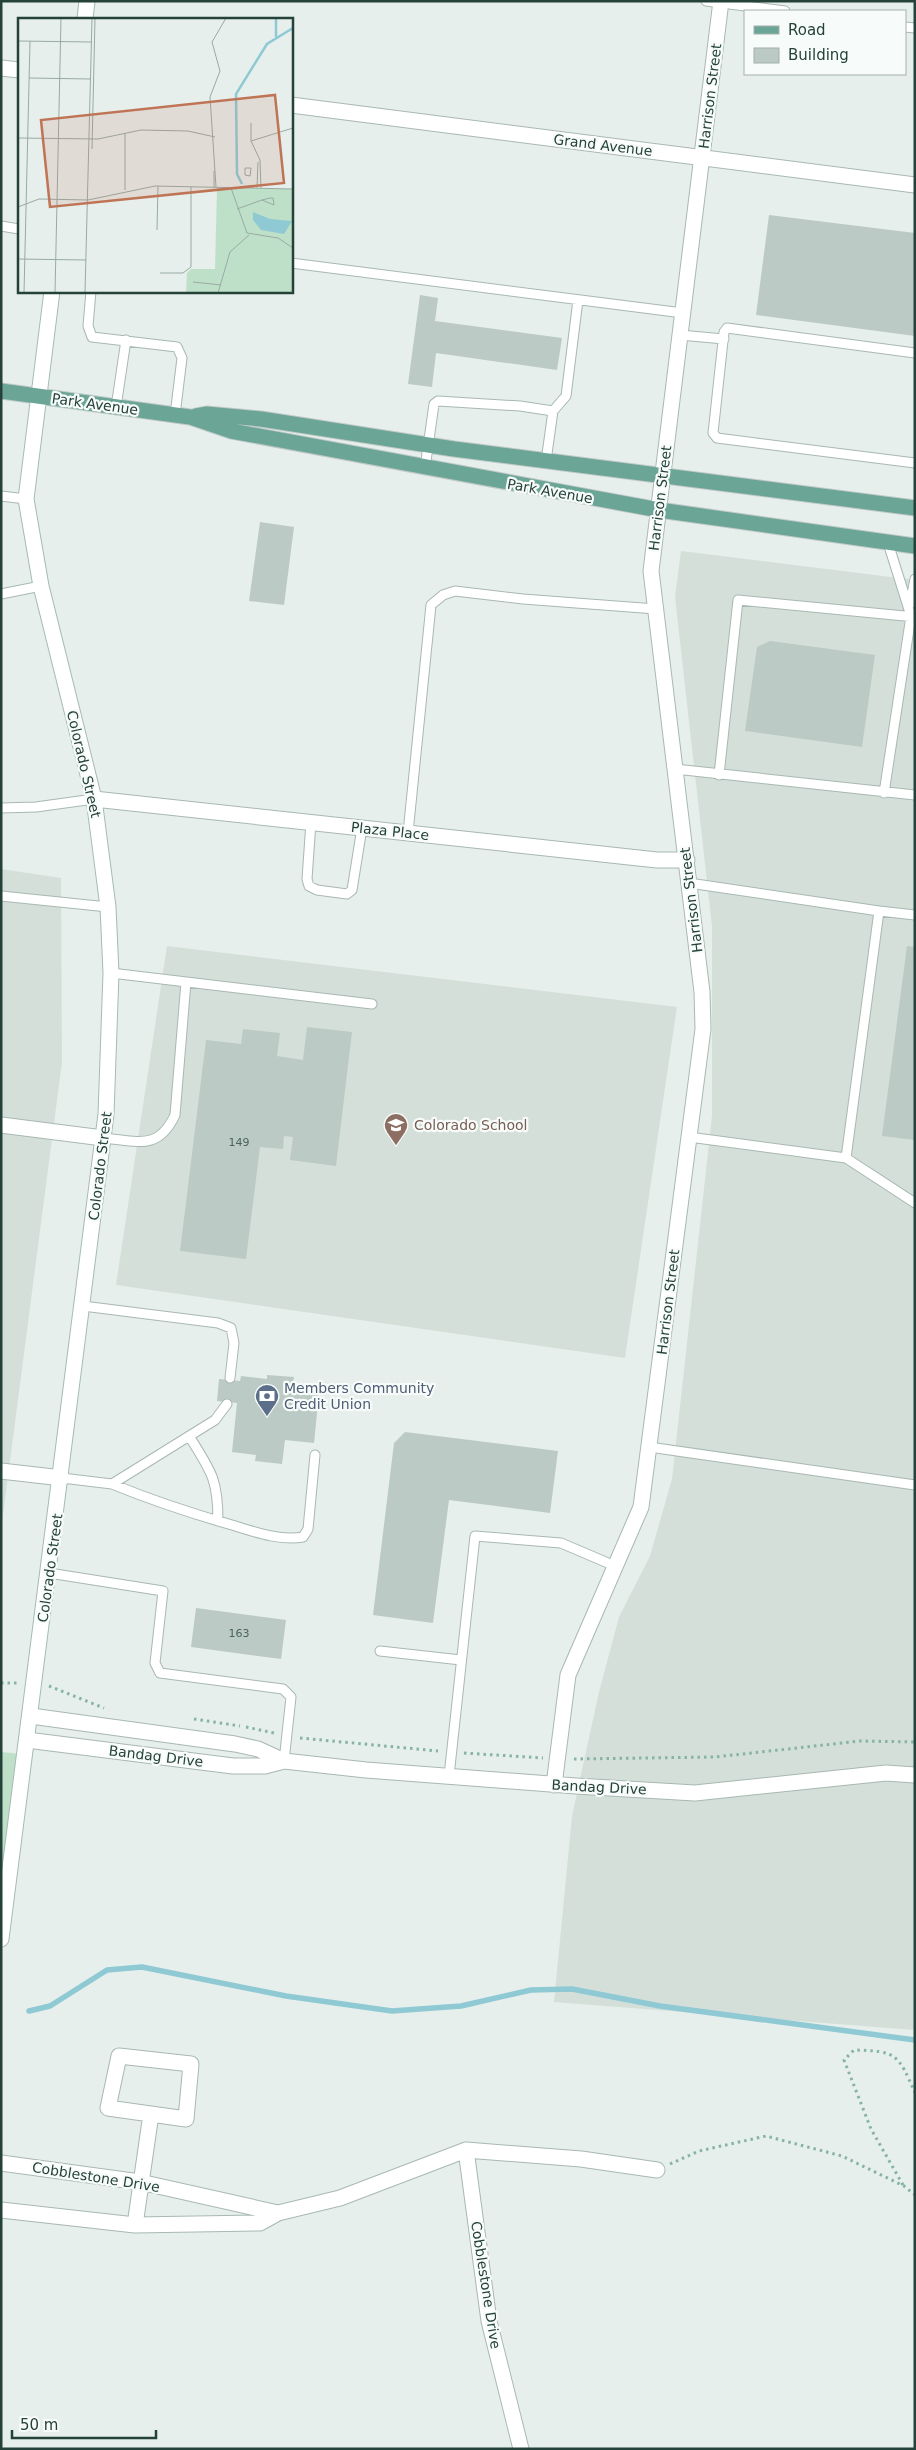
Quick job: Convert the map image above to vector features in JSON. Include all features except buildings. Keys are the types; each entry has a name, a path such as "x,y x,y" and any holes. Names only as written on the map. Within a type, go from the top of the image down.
{"main road":[{"name":"Park Avenue","path":"1,391 182,416 231,431 659,510 915,546"},
{"name":"Park Avenue","path":"182,416 207,414 261,419 428,445 915,508"}],"street":[{"path":"85,18 87,1"},
{"name":"Harrison Street","path":"554,1785 568,1675 641,1507 703,1029 702,992 652,571 702,158 716,2"},
{"path":"1,68 18,70"},
{"name":"Grand Avenue","path":"292,105 915,185"},
{"name":"Colorado Street","path":"1,1940 4,1895 31,1716 104,1138 111,974 108,907 94,799 41,586 26,499 52,292"},
{"name":"Plaza Place","path":"94,799 657,860 687,860"},
{"path":"1,1126 104,1138"},
{"path":"1,1471 62,1478"},
{"name":"Bandag Drive","path":"31,1716 235,1744 258,1749 284,1761 366,1770 554,1785 694,1793 886,1773 915,1774"},
{"name":"Bandag Drive","path":"27,1740 233,1766 265,1766 284,1761"},
{"path":"119,2056 191,2064 186,2119 151,2114 108,2108 119,2056"},
{"path":"135,2225 151,2114"},
{"name":"Cobblestone Drive","path":"466,2150 489,2321 521,2449"},
{"name":"Cobblestone Drive","path":"1,2210 135,2225 260,2224 278,2213 340,2198 466,2150 581,2160 657,2170"},
{"name":"Cobblestone Drive","path":"1,2164 140,2182 278,2213"}],"lane":[{"path":"716,2 777,10"},
{"path":"1,226 18,228"},
{"path":"292,263 683,313"},
{"path":"91,292 88,326 92,337 177,347 182,358 182,416"},
{"path":"546,461 553,411 566,396 578,300"},
{"path":"915,353 732,327 727,328 724,339 715,436 915,463"},
{"path":"680,335 724,339"},
{"path":"116,407 126,340"},
{"path":"425,468 434,404 438,401 520,406 553,411"},
{"path":"1,496 26,499"},
{"path":"888,543 912,613"},
{"path":"884,793 912,613 915,579"},
{"path":"1,594 41,586"},
{"path":"408,833 431,605 443,595 455,591 523,599 656,609"},
{"path":"719,775 738,600 912,613"},
{"path":"675,769 915,796"},
{"path":"1,808 36,807 94,799"},
{"path":"311,822 307,879 309,886 317,890 347,894 352,890 362,828"},
{"path":"689,883 915,916"},
{"path":"1,896 108,907"},
{"path":"846,1158 879,911"},
{"path":"111,974 372,1004"},
{"path":"104,1138 147,1142 160,1138 168,1130 175,1116 186,982"},
{"path":"689,1138 846,1158 915,1203"},
{"path":"83,1306 218,1323 231,1328 234,1343 230,1378"},
{"path":"112,1484 215,1420 227,1404"},
{"path":"189,1436 210,1471 218,1492 218,1521"},
{"path":"649,1447 915,1485"},
{"path":"62,1478 112,1484 163,1505 265,1534 291,1539 303,1537 308,1529 315,1455"},
{"path":"449,1776 475,1536 561,1543 615,1566"},
{"path":"49,1573 163,1591 155,1664 160,1673 283,1689 291,1697 284,1761"},
{"path":"380,1651 461,1660"}],"path":[{"path":"1,1683 6,1682"},
{"path":"55,1687 104,1708 114,1709"},
{"path":"192,1719 231,1724 306,1740 557,1759 715,1758 860,1742 915,1742"},
{"path":"904,2186 870,2129 844,2060 854,2050 885,2051 902,2063 915,2093"},
{"path":"657,2170 699,2151 766,2136 842,2156 904,2186 915,2195"}],"shaded area":[{"path":"681,551 915,580 915,2030 554,2002 572,1816 599,1692 619,1617 650,1556 672,1479 712,1116 712,926 675,597"},
{"path":"1,869 61,878 62,1062 1,1530"},
{"name":"Colorado School","path":"167,946 677,1007 625,1358 116,1285"}],"green space":[{"path":"1,1752 22,1754 1,1924"}],"waterway":[{"path":"29,2011 50,2006 107,1970 142,1967 286,1996 392,2011 461,2006 531,1990 572,1989 660,2006 915,2040"}],"place":[{"name":"Colorado School","path":"396,1146"},
{"name":"Members Community Credit Union","path":"267,1417"}]}
